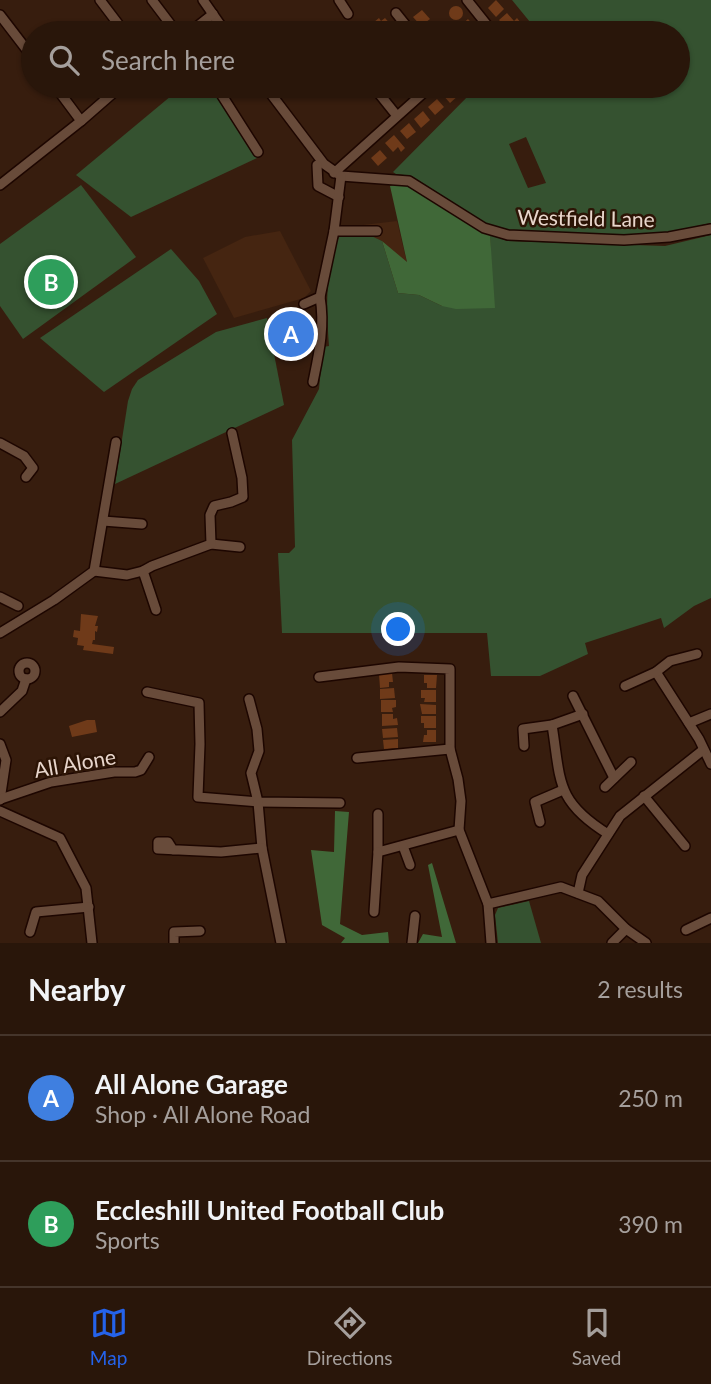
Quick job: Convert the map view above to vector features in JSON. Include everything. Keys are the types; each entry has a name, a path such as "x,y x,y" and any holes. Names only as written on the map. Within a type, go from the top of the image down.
{"street":[{"path":"100,0 116,21"},
{"path":"152,0 168,21"},
{"path":"202,0 218,21"},
{"path":"339,0 348,14"},
{"path":"467,0 482,21"},
{"path":"396,13 402,21"},
{"path":"204,21 213,14"},
{"path":"0,15 21,42"},
{"path":"64,98 82,121"},
{"path":"0,185 108,98"},
{"path":"224,98 258,152"},
{"path":"274,98 324,164 338,174"},
{"path":"383,98 397,116"},
{"path":"313,382 323,334 320,297 334,231 338,174 417,98"},
{"path":"317,165 318,186 338,197"},
{"name":"Westfield Lane","path":"338,174 409,181 484,228 508,236 624,240 669,237 711,229"},
{"path":"334,231 377,231"},
{"path":"304,304 320,297"},
{"path":"211,544 210,515 214,506 243,496 242,478 232,433"},
{"path":"94,571 116,442"},
{"path":"0,443 24,456 33,468 26,477"},
{"path":"103,521 142,524"},
{"path":"0,633 54,600 94,571 127,575 211,544 240,547"},
{"path":"143,571 156,610"},
{"path":"0,597 18,606"},
{"path":"625,686 656,672 670,662 697,654"},
{"path":"319,677 399,667 450,669 450,749 461,802 459,830 488,904 491,943"},
{"path":"656,672 699,739 711,764"},
{"path":"0,712 22,691 26,679"},
{"path":"148,692 199,703 198,797 258,802 340,803"},
{"path":"573,696 614,778"},
{"path":"249,699 257,729 259,751 251,773 258,802 262,848 281,943"},
{"path":"524,746 523,729 552,725 583,714"},
{"path":"689,723 711,714"},
{"path":"552,725 563,790 578,813 608,834"},
{"path":"0,744 6,760 1,800"},
{"path":"357,758 450,749"},
{"path":"578,893 582,875 626,810 703,750"},
{"name":"All Alone","path":"1,800 51,782 114,772 135,772 141,770 149,757"},
{"path":"606,787 631,762"},
{"path":"540,822 535,802 563,790"},
{"path":"645,796 685,846"},
{"path":"0,811 60,838 86,888 92,943"},
{"path":"374,912 378,814"},
{"path":"378,852 459,830"},
{"path":"402,846 410,865"},
{"path":"158,849 221,852 262,848"},
{"path":"488,904 561,887 597,901 626,929 646,943"},
{"path":"30,932 36,912 89,908"},
{"path":"412,943 415,916"},
{"path":"686,930 711,918"},
{"path":"612,943 626,929"},
{"path":"174,943 174,932 200,931"}],"shaded area":[{"path":"397,221 407,263 382,241 346,227"},
{"path":"280,231 311,291 304,298 234,318 203,258 245,237"}],"green space":[{"path":"512,0 711,0 711,223 681,232 632,236 493,228 412,176 393,172 466,98 690,98 690,21 529,21","holes":["526,137 546,183 528,188 509,144"]},
{"path":"169,98 217,98 257,158 131,217 76,175"},
{"path":"400,183 412,185 490,234 495,308 456,309 442,306 419,295 398,293 382,241 407,262 390,186"},
{"path":"81,185 136,257 23,339 0,306 0,244"},
{"path":"365,233 382,241 398,293 419,295 442,306 491,263 490,234 507,241 665,246 711,235 711,598 694,606 664,628 661,618 585,643 588,654 540,676 491,676 487,633 282,633 278,553 289,553 295,547 292,440 319,389 323,347 329,346 327,303 335,248 340,234"},
{"path":"171,249 199,281 217,314 104,392 40,338"},
{"path":"267,318 284,405 115,484 128,401 138,380 216,332"},
{"path":"335,811 349,812 340,924 362,935 388,932 389,943 341,943 345,938 322,925 311,850 334,852"},
{"path":"432,863 456,943 418,943 423,934 442,937 428,865"},
{"path":"529,901 541,943 498,943 495,915 498,908"}],"building":[{"path":"496,0 504,9 496,17 488,8"},
{"path":"456,6 461,8 461,18 456,20 451,18 449,13 451,8"},
{"path":"422,10 430,19 417,21 413,17"},
{"path":"507,13 514,21 500,21"},
{"path":"437,99 444,107 435,115 428,107"},
{"path":"423,111 430,120 421,128 414,119"},
{"path":"409,123 416,132 407,139 400,131"},
{"path":"394,135 405,148 401,152 398,147 393,152 385,143"},
{"path":"380,150 387,158 378,166 371,158"},
{"path":"81,614 98,616 95,626 98,626 97,632 95,631 92,644 114,647 113,654 83,650 84,646 77,645 78,638 73,637 74,630 80,631"},
{"path":"392,673 393,682 389,682 389,687 380,688 379,674"},
{"path":"424,675 437,675 436,688 427,688"},
{"path":"394,688 395,698 380,699 380,689"},
{"path":"421,690 436,690 436,702 424,702"},
{"path":"381,700 396,700 393,712 381,712"},
{"path":"420,704 436,705 436,714 422,714"},
{"path":"382,714 393,714 398,725 382,726"},
{"path":"421,716 436,716 436,728 424,728"},
{"path":"95,720 97,732 72,737 69,726"},
{"path":"397,728 398,737 383,738 382,729"},
{"path":"427,730 436,730 436,742 423,742"},
{"path":"398,739 398,748 384,749 383,740"}],"place":[{"name":"Eccleshill United Football Club","path":"51,282"},
{"name":"All Alone Garage","path":"291,334"}]}
